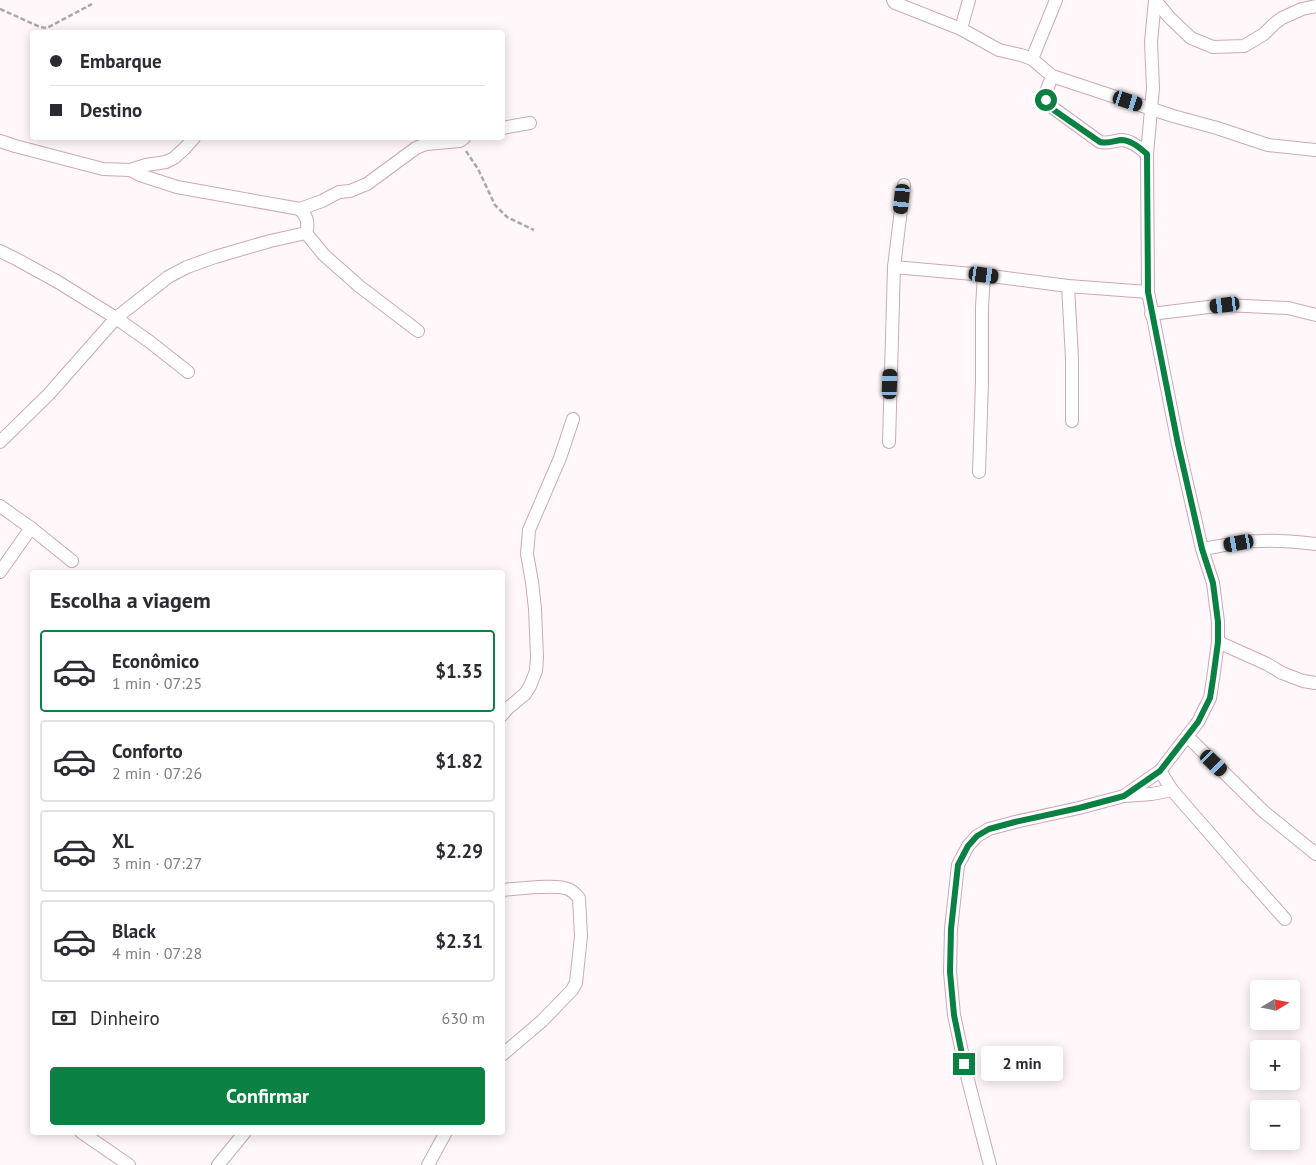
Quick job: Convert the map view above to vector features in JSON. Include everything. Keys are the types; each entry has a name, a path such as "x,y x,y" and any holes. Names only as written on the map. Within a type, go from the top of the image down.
{"street":[{"path":"893,0 925,16 961,29 999,50 1021,54 1032,59 1052,76 1268,145 1316,150"},
{"path":"961,29 970,0"},
{"path":"1032,59 1056,0"},
{"path":"1155,0 1169,17 1191,38 1213,47 1244,46 1264,34 1282,18 1302,9 1316,6"},
{"path":"1124,796 1160,771 1198,722 1210,698 1218,642 1218,622 1213,583 1202,549 1178,444 1148,292 1147,154 1153,73 1151,42 1155,0"},
{"path":"1052,76 1045,95 1048,106 1100,142 1127,141 1147,154"},
{"path":"505,127 530,123"},
{"path":"0,141 103,169 130,170 166,162 174,158 192,140"},
{"path":"130,170 178,187 300,209 339,192 350,191 367,184 416,148 426,144 455,140"},
{"path":"156,163 158,180"},
{"path":"889,442 894,267 904,185"},
{"path":"300,209 306,218 308,226 306,233"},
{"path":"0,442 49,394 116,318 168,277 214,257 306,233"},
{"path":"306,233 324,255 359,286 418,331"},
{"path":"0,251 58,282 116,318 188,372"},
{"path":"894,267 984,275 1068,286 1148,292"},
{"path":"979,472 984,275"},
{"path":"1068,286 1072,358 1072,421"},
{"path":"1151,314 1225,305 1288,308 1316,316"},
{"path":"505,712 525,694 536,671 535,610 527,554 529,530 560,458 573,419"},
{"path":"0,506 72,561"},
{"path":"0,572 31,528"},
{"path":"1202,549 1274,540 1316,544"},
{"path":"1218,642 1267,664 1282,673 1302,681 1316,683"},
{"path":"1187,736 1264,811 1316,854"},
{"path":"1160,771 1172,790 1285,919"},
{"path":"990,1165 968,1080 954,1015 950,972 951,929 958,865 968,846 977,836 989,829 1124,796 1172,790"},
{"path":"505,890 559,887 571,890 579,898 581,936 578,977 572,990 542,1021 505,1052"},
{"path":"84,1135 129,1165"},
{"path":"428,1165 444,1135"},
{"path":"218,1165 234,1139"}],"path":[{"path":"0,9 40,27 47,28 92,4"},
{"path":"463,140 495,205 507,217 534,230"}],"route":[{"path":"964,1064 954,1015 950,972 951,929 958,865 968,846 977,836 989,829 1124,796 1160,771 1198,722 1210,698 1218,642 1218,622 1213,583 1202,549 1151,314 1148,292 1147,154 1127,141 1100,142 1048,106 1046,100"}]}
